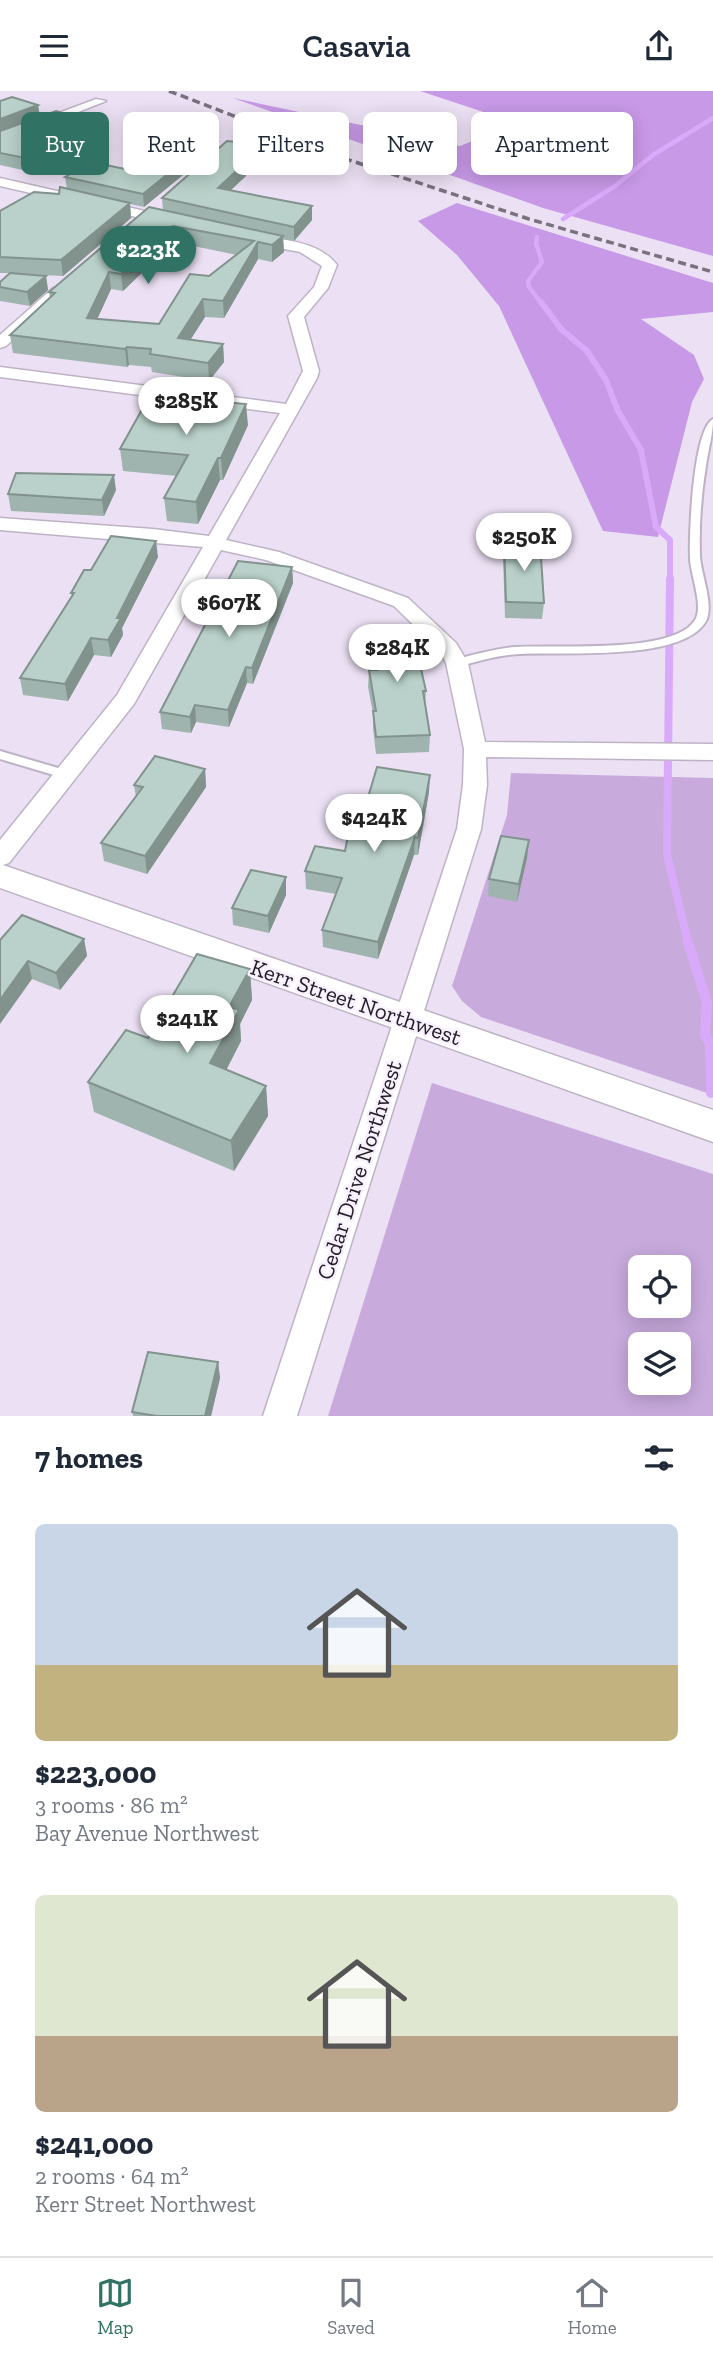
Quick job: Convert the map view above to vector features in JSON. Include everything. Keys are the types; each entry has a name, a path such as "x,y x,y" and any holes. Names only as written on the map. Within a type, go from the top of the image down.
{"street":[{"path":"0,139 100,101"},
{"path":"0,182 186,224"},
{"path":"0,857 126,699 293,409 311,370 296,316 321,288 330,265 326,259 307,251 240,236"},
{"path":"42,282 66,284"},
{"path":"0,342 66,284"},
{"path":"0,372 293,409"},
{"path":"0,524 153,535 216,543"},
{"name":"Cedar Drive Northwest","path":"216,543 295,563 401,602 449,648 457,663 475,749 475,785 470,829 280,1416"},
{"path":"475,749 707,752"},
{"name":"Kerr Street Northwest","path":"0,876 406,1021 713,1126"}],"lane":[{"path":"457,663 490,654 520,650 628,647 674,640 698,626 703,613 695,559 699,480 708,430 713,422"},
{"path":"0,755 54,771"}],"shaded area":[{"path":"420,91 713,91 713,256 543,208 450,175 457,175 457,145 471,142 471,175 633,175 633,112 484,112"},
{"path":"233,98 299,112 272,112"},
{"path":"349,123 363,125 363,144 349,139"},
{"path":"457,203 713,283 713,312 641,319 694,355 704,379 692,402 658,537 603,531 499,306 457,255 418,221"},
{"path":"511,773 713,778 713,1095 481,1017 462,1001 452,986 507,815"},
{"path":"432,1083 713,1174 713,1416 328,1416"}],"building":[{"path":"12,97 38,105 0,119 0,101"},
{"path":"21,124 21,157 0,153 0,131"},
{"path":"227,141 233,142 233,174 218,188 312,206 294,227 162,198 188,175 219,175 219,148"},
{"path":"109,166 123,169 123,175 166,175 143,194 65,177 109,175"},
{"path":"60,187 130,203 61,260 0,257 0,211 34,192 59,194"},
{"path":"149,207 283,236 272,245 258,242 223,301 203,299 178,338 223,344 208,363 150,354 151,349 125,349 10,335 55,293 49,292","holes":["173,226 254,241 209,276 190,274 159,324 87,318 109,272 121,274"]},
{"path":"10,273 46,276 27,292 0,287 0,282"},
{"path":"150,395 246,404 221,458 218,458 196,502 164,498 188,455 120,449"},
{"path":"16,473 114,475 102,500 8,494"},
{"path":"111,536 156,541 108,640 91,638 65,684 20,678 74,593 71,593 84,570 91,570"},
{"path":"504,542 540,543 544,603 506,602"},
{"path":"238,561 292,567 252,668 246,667 228,710 195,705 190,717 160,712"},
{"path":"405,626 417,651 426,691 423,691 430,735 376,737 373,711 376,711 369,670 377,670 360,633"},
{"path":"155,756 205,769 145,856 101,843 143,787 134,785"},
{"path":"377,767 430,775 418,838 415,837 378,942 322,930 342,878 305,871 315,846 345,851 353,810 364,811"},
{"path":"501,836 529,840 519,884 489,879"},
{"path":"251,870 286,877 268,916 232,908"},
{"path":"22,915 84,939 56,973 28,961 0,1000 0,940"},
{"path":"197,954 250,969 229,1007 239,1010 210,1063 266,1086 231,1141 88,1082 126,1030 148,1038"},
{"path":"148,1352 218,1362 205,1416 157,1416 132,1412"}],"waterway":[{"path":"563,219 615,186 653,155 713,118"},
{"path":"537,237 536,243 542,262 528,281 529,287 542,304"},
{"path":"541,302 561,329 587,351 606,380 618,411 641,450 656,527 670,540 670,579"},
{"path":"670,579 667,854 688,943"},
{"path":"688,942 707,1003 705,1035 710,1044 711,1093"}],"railway":[{"path":"169,91 346,159 529,219 713,272"}]}
